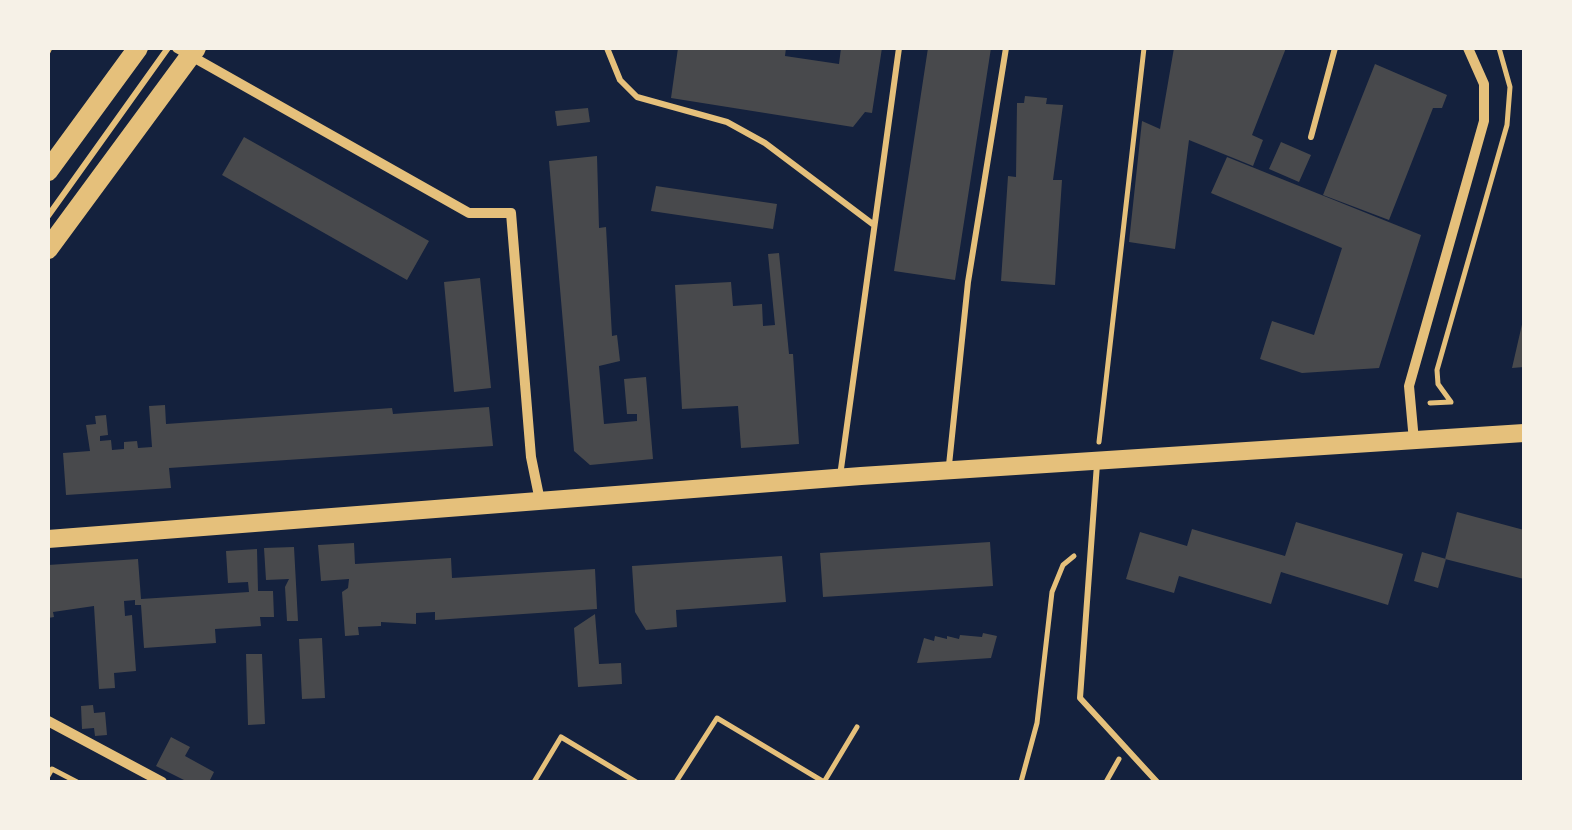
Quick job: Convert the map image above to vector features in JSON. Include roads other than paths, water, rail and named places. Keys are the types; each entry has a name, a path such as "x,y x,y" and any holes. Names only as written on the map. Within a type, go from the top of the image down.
{"highway":[{"path":"48,171 138,48"},
{"path":"48,248 196,48"}],"main road":[{"path":"48,538 840,478 1524,434"}],"street":[{"path":"177,48 469,214 511,213 532,457 540,502"},
{"path":"1414,441 1409,386 1484,121 1484,84 1468,48"},
{"path":"48,721 162,782"}],"lane":[{"path":"48,216 168,48"},
{"path":"608,48 620,80 637,98 727,122 765,143 874,226"},
{"path":"840,478 900,48"},
{"path":"948,472 968,282 1006,48"},
{"path":"1311,137 1336,48"},
{"path":"1098,463 1080,698 1124,751 1157,782"}]}
